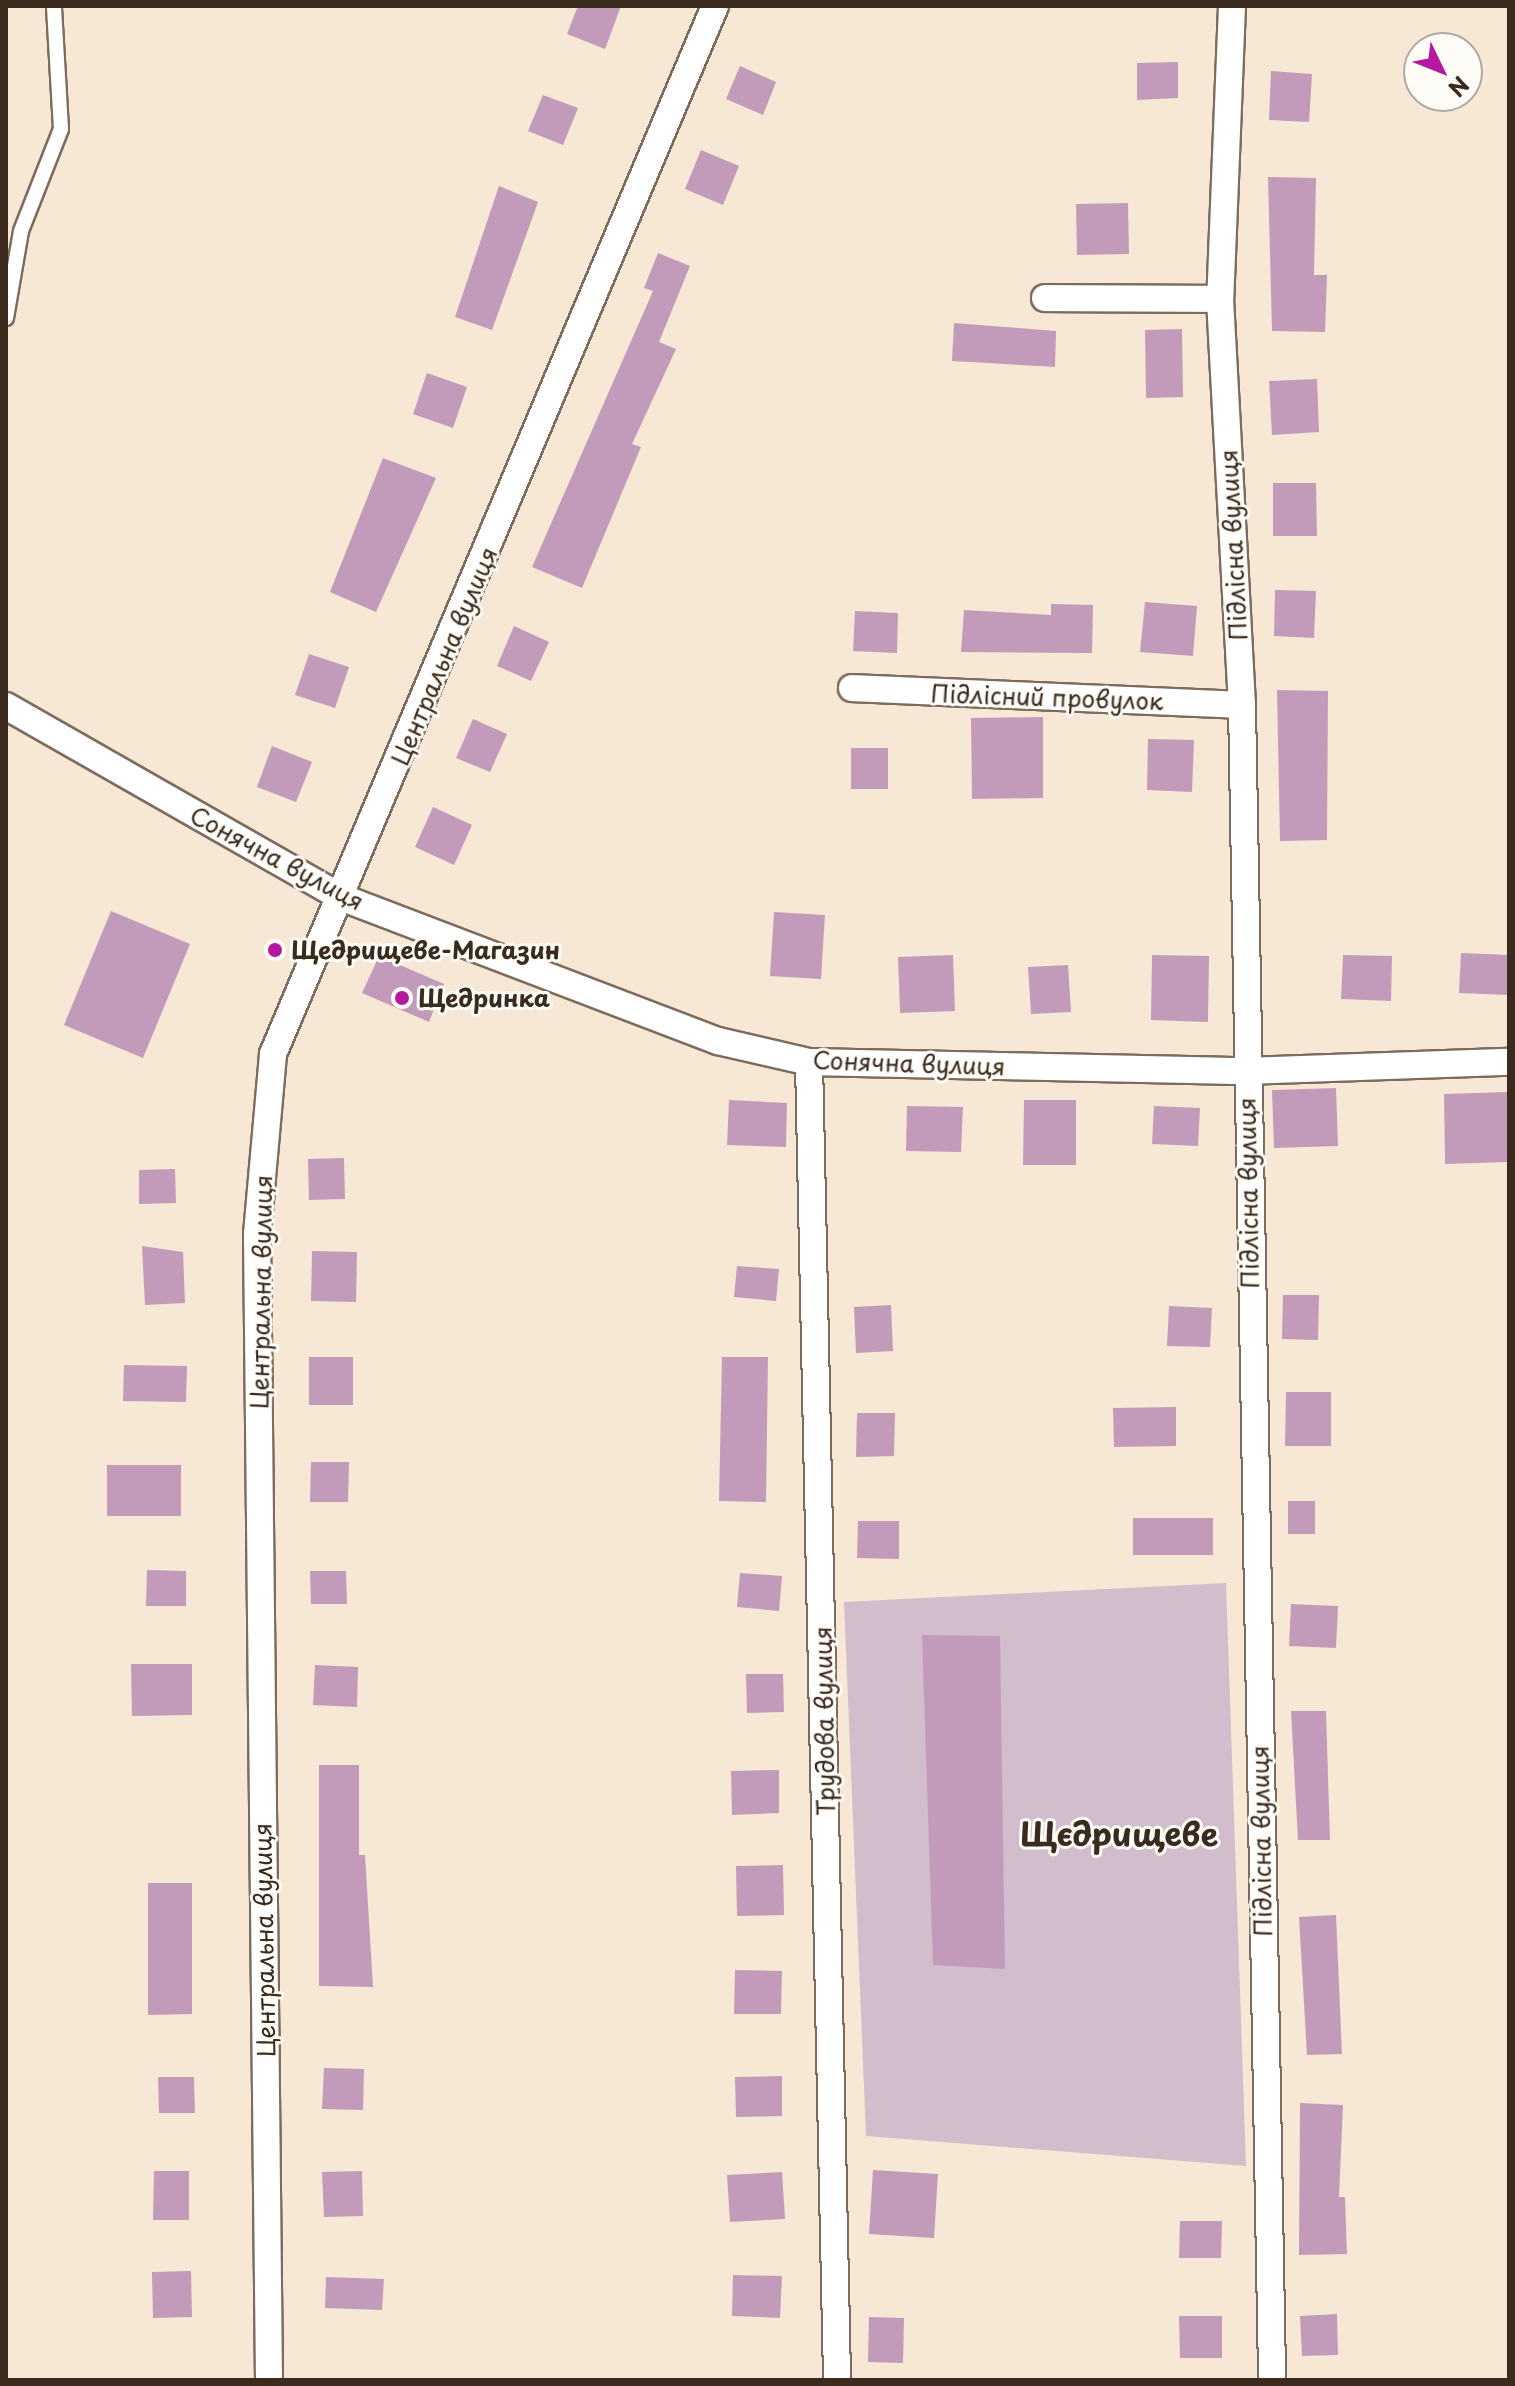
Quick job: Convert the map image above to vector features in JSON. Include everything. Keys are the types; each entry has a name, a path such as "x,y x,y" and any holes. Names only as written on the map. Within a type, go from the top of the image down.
{"street":[{"name":"Центральна вулиця","path":"269,2380 257,1234 273,1054 343,898 715,6"},
{"name":"Підлісна вулиця","path":"1232,6 1220,299 1242,705 1245,1071 1272,2380"},
{"path":"1045,298 1220,299"},
{"name":"Підлісний провулок","path":"852,688 1242,705"},
{"name":"Сонячна вулиця","path":"6,706 343,898 718,1041 809,1062 1245,1071 1509,1062"},
{"name":"Трудова вулиця","path":"809,1062 837,2380"}],"lane":[{"path":"6,318 21,231 61,129 54,6"}],"shaded area":[{"path":"1226,1583 1246,2166 866,2136 844,1602"}],"building":[{"path":"578,6 621,6 605,49 567,34"},
{"path":"1178,62 1178,98 1137,100 1137,63"},
{"path":"740,66 776,82 763,115 726,99"},
{"path":"1271,71 1312,74 1309,122 1269,120"},
{"path":"543,95 578,108 563,145 528,131"},
{"path":"701,150 739,166 723,205 685,189"},
{"path":"1268,177 1316,178 1314,275 1327,275 1325,332 1272,331"},
{"path":"499,186 538,202 492,330 455,317"},
{"path":"1128,203 1129,254 1077,255 1076,204"},
{"path":"658,253 690,266 659,342 676,349 632,444 641,447 582,588 532,567 653,291 644,288"},
{"path":"954,323 1056,331 1055,367 952,361"},
{"path":"1182,329 1183,397 1146,398 1145,330"},
{"path":"427,373 467,387 453,428 413,414"},
{"path":"1317,379 1319,432 1272,435 1269,381"},
{"path":"383,458 436,478 376,612 330,592"},
{"path":"1273,483 1316,483 1317,536 1273,536"},
{"path":"1275,590 1316,591 1314,638 1274,636"},
{"path":"1145,602 1197,606 1193,656 1140,652"},
{"path":"1051,604 1093,605 1092,653 961,652 964,610 1051,615"},
{"path":"855,611 898,613 897,653 853,651"},
{"path":"514,626 549,642 531,681 497,666"},
{"path":"309,654 349,667 335,708 295,695"},
{"path":"1277,690 1328,691 1327,840 1280,841"},
{"path":"1043,717 1043,798 972,799 971,718"},
{"path":"473,719 507,734 490,772 456,758"},
{"path":"1148,739 1194,740 1192,792 1147,790"},
{"path":"272,746 312,762 296,802 257,787"},
{"path":"851,748 888,748 888,789 851,789"},
{"path":"433,807 472,825 454,865 415,847"},
{"path":"111,911 190,944 143,1058 64,1025"},
{"path":"774,912 825,915 821,979 770,976"},
{"path":"1461,953 1509,955 1509,995 1459,993"},
{"path":"953,955 955,1011 900,1013 898,957"},
{"path":"1152,955 1209,956 1208,1022 1151,1020"},
{"path":"1343,955 1392,956 1391,1001 1341,999"},
{"path":"379,956 444,984 429,1022 362,993"},
{"path":"1068,965 1071,1012 1031,1014 1028,967"},
{"path":"1336,1088 1338,1146 1274,1148 1272,1090"},
{"path":"1509,1092 1509,1162 1445,1164 1444,1094"},
{"path":"729,1100 787,1103 786,1147 727,1145"},
{"path":"1024,1100 1076,1100 1076,1165 1023,1165"},
{"path":"907,1106 963,1107 961,1152 906,1151"},
{"path":"1154,1106 1200,1108 1198,1146 1152,1144"},
{"path":"344,1158 345,1199 309,1200 308,1159"},
{"path":"175,1169 176,1203 139,1204 139,1170"},
{"path":"142,1246 183,1252 185,1303 145,1305"},
{"path":"312,1251 357,1252 356,1302 311,1301"},
{"path":"737,1266 779,1269 776,1301 734,1297"},
{"path":"1283,1295 1319,1295 1318,1340 1282,1339"},
{"path":"891,1305 893,1351 856,1353 854,1307"},
{"path":"1169,1306 1212,1308 1210,1347 1167,1346"},
{"path":"309,1357 353,1357 353,1405 309,1405"},
{"path":"722,1357 768,1357 766,1502 719,1501"},
{"path":"124,1365 187,1366 186,1402 123,1401"},
{"path":"1286,1392 1331,1392 1331,1446 1285,1446"},
{"path":"1176,1407 1176,1446 1114,1447 1113,1408"},
{"path":"857,1413 895,1413 894,1456 856,1457"},
{"path":"311,1462 349,1462 348,1502 310,1502"},
{"path":"107,1465 181,1465 181,1516 107,1516"},
{"path":"1288,1501 1315,1501 1315,1534 1288,1534"},
{"path":"1133,1518 1213,1518 1213,1555 1133,1555"},
{"path":"858,1521 899,1521 899,1559 857,1558"},
{"path":"147,1570 186,1571 186,1606 146,1606"},
{"path":"310,1571 346,1571 347,1604 311,1604"},
{"path":"740,1573 782,1576 779,1611 737,1607"},
{"path":"1291,1604 1338,1606 1336,1648 1289,1646"},
{"path":"922,1635 1000,1636 1005,1969 933,1965"},
{"path":"131,1664 192,1664 192,1715 132,1716"},
{"path":"315,1665 358,1667 357,1707 313,1705"},
{"path":"746,1674 783,1674 784,1712 747,1713"},
{"path":"1291,1711 1326,1711 1330,1840 1298,1840"},
{"path":"319,1765 359,1765 359,1855 365,1855 373,1987 319,1986"},
{"path":"779,1770 779,1813 732,1815 731,1771"},
{"path":"783,1865 784,1915 737,1916 736,1866"},
{"path":"148,1883 192,1883 192,2014 148,2015"},
{"path":"1336,1915 1342,2054 1307,2055 1299,1917"},
{"path":"735,1970 782,1971 781,2014 734,2014"},
{"path":"324,2068 364,2069 363,2110 322,2109"},
{"path":"782,2076 782,2116 736,2117 735,2077"},
{"path":"158,2077 194,2077 195,2113 159,2113"},
{"path":"1300,2103 1343,2105 1339,2197 1345,2197 1347,2254 1299,2255"},
{"path":"873,2170 938,2174 934,2238 869,2234"},
{"path":"154,2171 189,2171 189,2220 153,2220"},
{"path":"362,2171 363,2216 324,2217 322,2172"},
{"path":"782,2172 785,2219 730,2222 727,2175"},
{"path":"1180,2221 1222,2221 1221,2258 1179,2258"},
{"path":"191,2271 192,2317 153,2318 152,2272"},
{"path":"733,2275 782,2276 780,2318 732,2316"},
{"path":"326,2277 384,2279 382,2310 325,2308"},
{"path":"1337,2314 1338,2355 1302,2356 1300,2316"},
{"path":"1179,2316 1222,2316 1222,2358 1180,2358"},
{"path":"869,2317 904,2318 903,2363 868,2362"}],"place":[{"name":"Щедрищеве-Магазин","path":"275,950"},
{"name":"Щедринка","path":"402,998"}],"district":[{"name":"Щєдрищеве","path":"1119,1833"}]}
